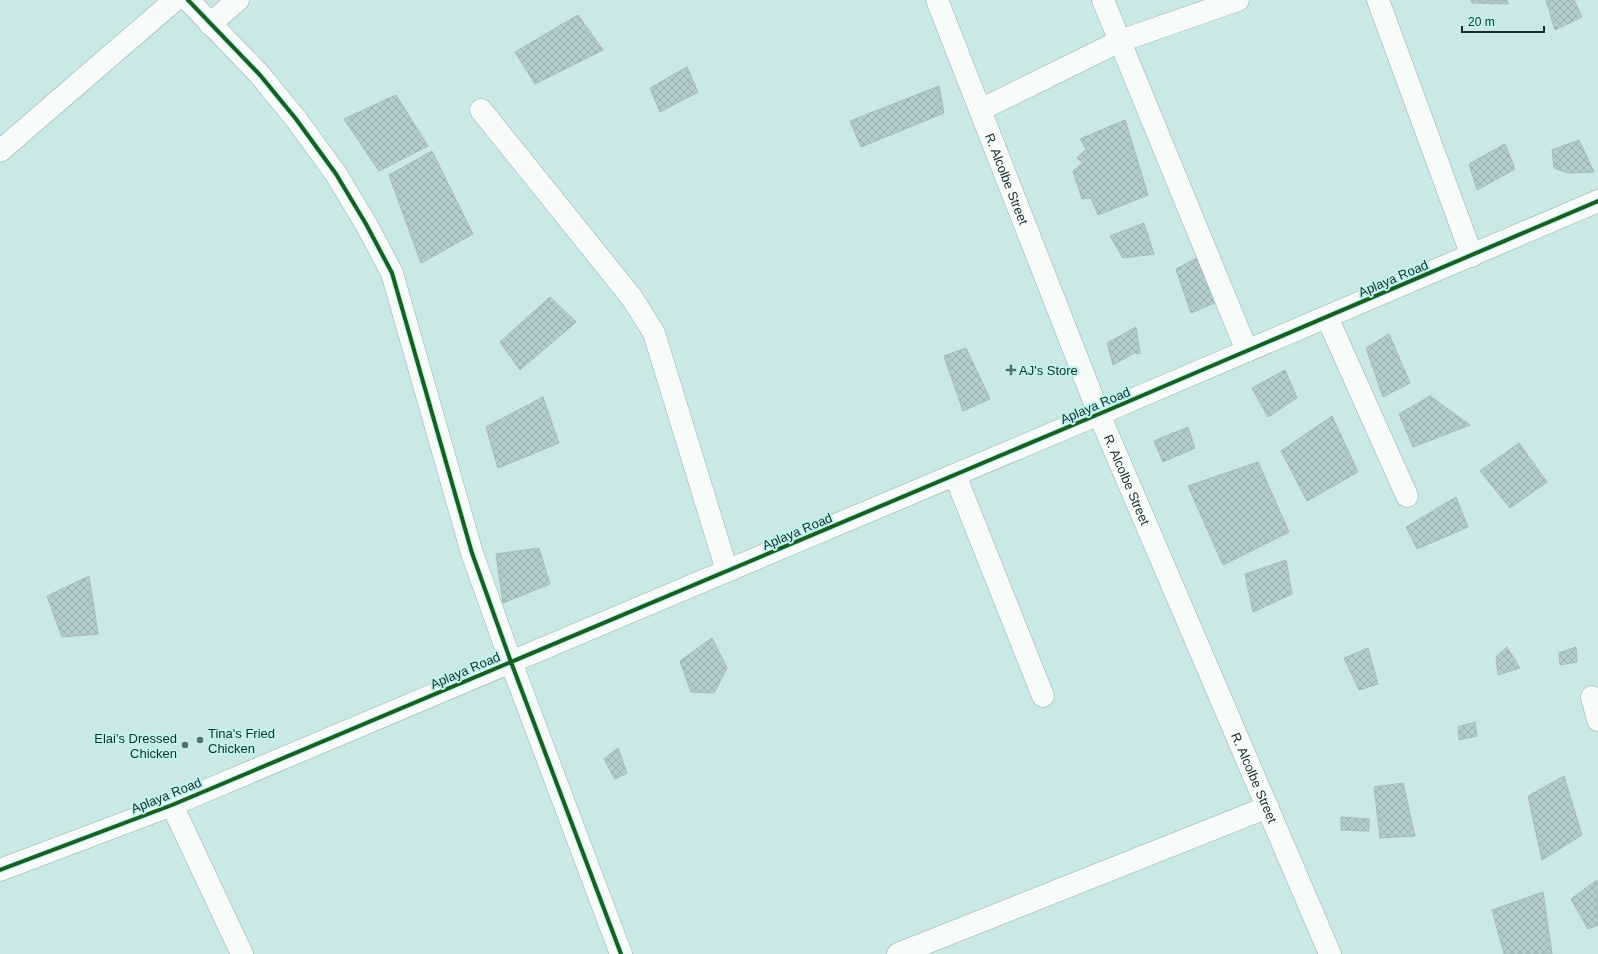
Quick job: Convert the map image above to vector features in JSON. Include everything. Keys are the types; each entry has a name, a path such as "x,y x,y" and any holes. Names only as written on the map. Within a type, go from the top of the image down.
{"street":[{"path":"0,151 174,0"},
{"path":"188,0 260,75 301,125 336,174 366,224 392,273 472,553 511,662 622,954"},
{"path":"210,24 238,0"},
{"name":"R. Alcolbe Street","path":"936,0 1099,414 1330,954"},
{"path":"1103,0 1247,351"},
{"path":"980,110 1120,41 1238,0"},
{"path":"1378,0 1472,256"},
{"path":"481,110 632,298 654,333 727,571"},
{"name":"Aplaya Road","path":"0,870 172,804 955,475 1472,256 1598,201"},
{"path":"1328,317 1407,496"},
{"path":"955,475 1043,696"},
{"path":"1592,697 1598,720"},
{"path":"172,804 242,954"},
{"path":"912,951 1268,807"}],"building":[{"path":"1471,0 1507,0 1508,4 1472,3"},
{"path":"1546,0 1574,0 1582,17 1555,30"},
{"path":"578,15 603,50 535,84 515,52"},
{"path":"687,67 698,92 660,112 650,88"},
{"path":"939,86 944,113 861,147 850,121"},
{"path":"396,95 428,146 379,171 344,119"},
{"path":"1125,120 1148,195 1098,215 1091,198 1082,199 1073,171 1083,163 1077,158 1086,149 1080,139"},
{"path":"1579,140 1594,172 1568,173 1554,168 1552,150"},
{"path":"1505,144 1515,169 1477,190 1469,164"},
{"path":"432,151 473,234 421,263 389,175"},
{"path":"1144,223 1154,254 1123,258 1110,236"},
{"path":"1206,253 1224,299 1191,313 1176,269"},
{"path":"550,297 576,322 520,370 500,342"},
{"path":"1136,327 1140,354 1134,353 1113,365 1107,343"},
{"path":"1389,334 1410,383 1383,397 1366,348"},
{"path":"966,348 990,399 963,411 944,356"},
{"path":"1285,370 1297,398 1268,417 1252,388"},
{"path":"1430,396 1470,425 1413,447 1399,414"},
{"path":"543,397 559,443 498,468 486,427"},
{"path":"1332,416 1358,472 1307,501 1281,451"},
{"path":"1188,427 1195,448 1163,462 1154,441"},
{"path":"1519,443 1547,482 1510,508 1480,471"},
{"path":"1258,462 1289,532 1223,565 1188,486"},
{"path":"1456,497 1468,527 1417,549 1406,527"},
{"path":"539,548 550,584 503,603 496,554"},
{"path":"1286,560 1292,594 1253,612 1245,574"},
{"path":"89,576 98,634 62,637 47,596"},
{"path":"712,638 727,668 714,693 691,692 680,661"},
{"path":"1507,647 1520,668 1498,675 1496,657"},
{"path":"1576,647 1577,662 1560,665 1559,653"},
{"path":"1368,648 1378,684 1359,690 1344,658"},
{"path":"1475,722 1477,736 1459,740 1458,727"},
{"path":"618,748 627,773 615,779 604,759"},
{"path":"1564,776 1582,835 1542,860 1528,796"},
{"path":"1403,783 1415,836 1380,838 1374,787"},
{"path":"1341,817 1369,819 1369,831 1341,830"},
{"path":"1597,880 1598,925 1588,929 1571,899"},
{"path":"1543,892 1552,954 1504,954 1492,910"}],"cycle path":[{"path":"188,0 260,75 296,119 336,174 366,224 392,273 472,553 511,662 621,954"},
{"path":"0,870 172,805 1099,414 1598,201"}],"place":[{"name":"AJ's Store","path":"1011,370"},
{"name":"Tina's Fried Chicken","path":"200,740"},
{"name":"Elai's Dressed Chicken","path":"185,745"}]}
